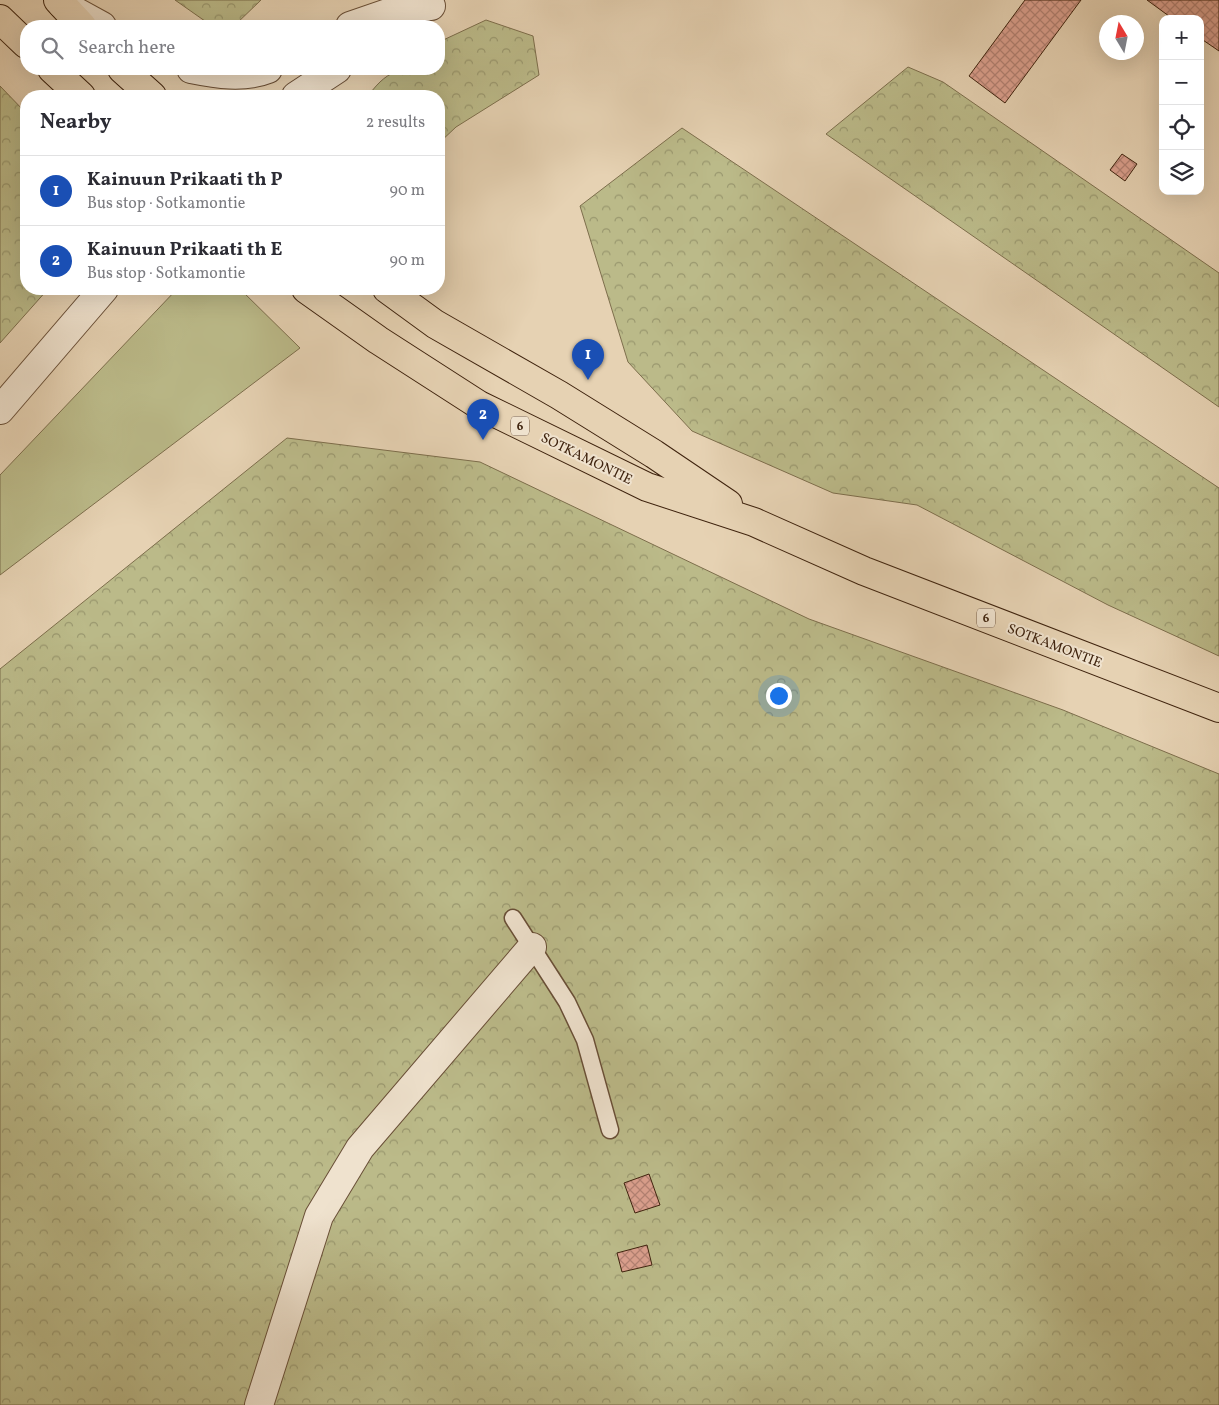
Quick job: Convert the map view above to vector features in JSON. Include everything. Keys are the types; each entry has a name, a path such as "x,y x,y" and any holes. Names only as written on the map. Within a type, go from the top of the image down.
{"highway":[{"path":"60,2 76,20"},
{"path":"0,19 20,38"},
{"path":"58,75 75,90"},
{"path":"129,75 145,90"},
{"name":"SOTKAMONTIE","path":"314,295 378,340 479,405 646,487 754,522 864,571 1219,708"},
{"name":"SOTKAMONTIE","path":"395,295 435,324 559,395 654,454 754,522"}],"street":[{"path":"60,2 92,20"},
{"path":"367,20 405,7 436,3"},
{"path":"410,20 436,3"},
{"path":"305,90 328,75"},
{"path":"0,410 99,295"},
{"path":"259,1405 319,1216 360,1148 532,947"}],"lane":[{"path":"513,918 567,1002 585,1040 597,1076 610,1130"}],"green space":[{"path":"175,0 261,0 240,20 203,20"},
{"path":"486,20 533,36 539,75 456,127 445,137 445,90 373,90 390,75 445,75 445,39"},
{"path":"908,67 943,82 1219,273 1219,407 826,134"},
{"path":"0,86 20,107 20,295 43,295 0,343"},
{"path":"682,128 1219,488 1219,656 1108,605 917,505 833,493 692,431 628,362 580,206"},
{"path":"171,295 246,295 300,348 0,575 0,475"},
{"path":"287,438 480,462 809,619 1063,710 1219,774 1219,1405 0,1405 0,669"}],"building":[{"path":"1025,0 1081,0 1005,103 969,76"},
{"path":"1147,0 1219,0 1219,51 1204,41 1204,15 1168,15"},
{"path":"1122,154 1137,164 1125,181 1110,170"},
{"path":"649,1174 660,1205 635,1213 624,1183"},
{"path":"647,1245 652,1265 622,1272 617,1253"}],"place":[{"name":"Kainuun Prikaati th P","path":"588,380"},
{"name":"Kainuun Prikaati th E","path":"483,440"}]}
